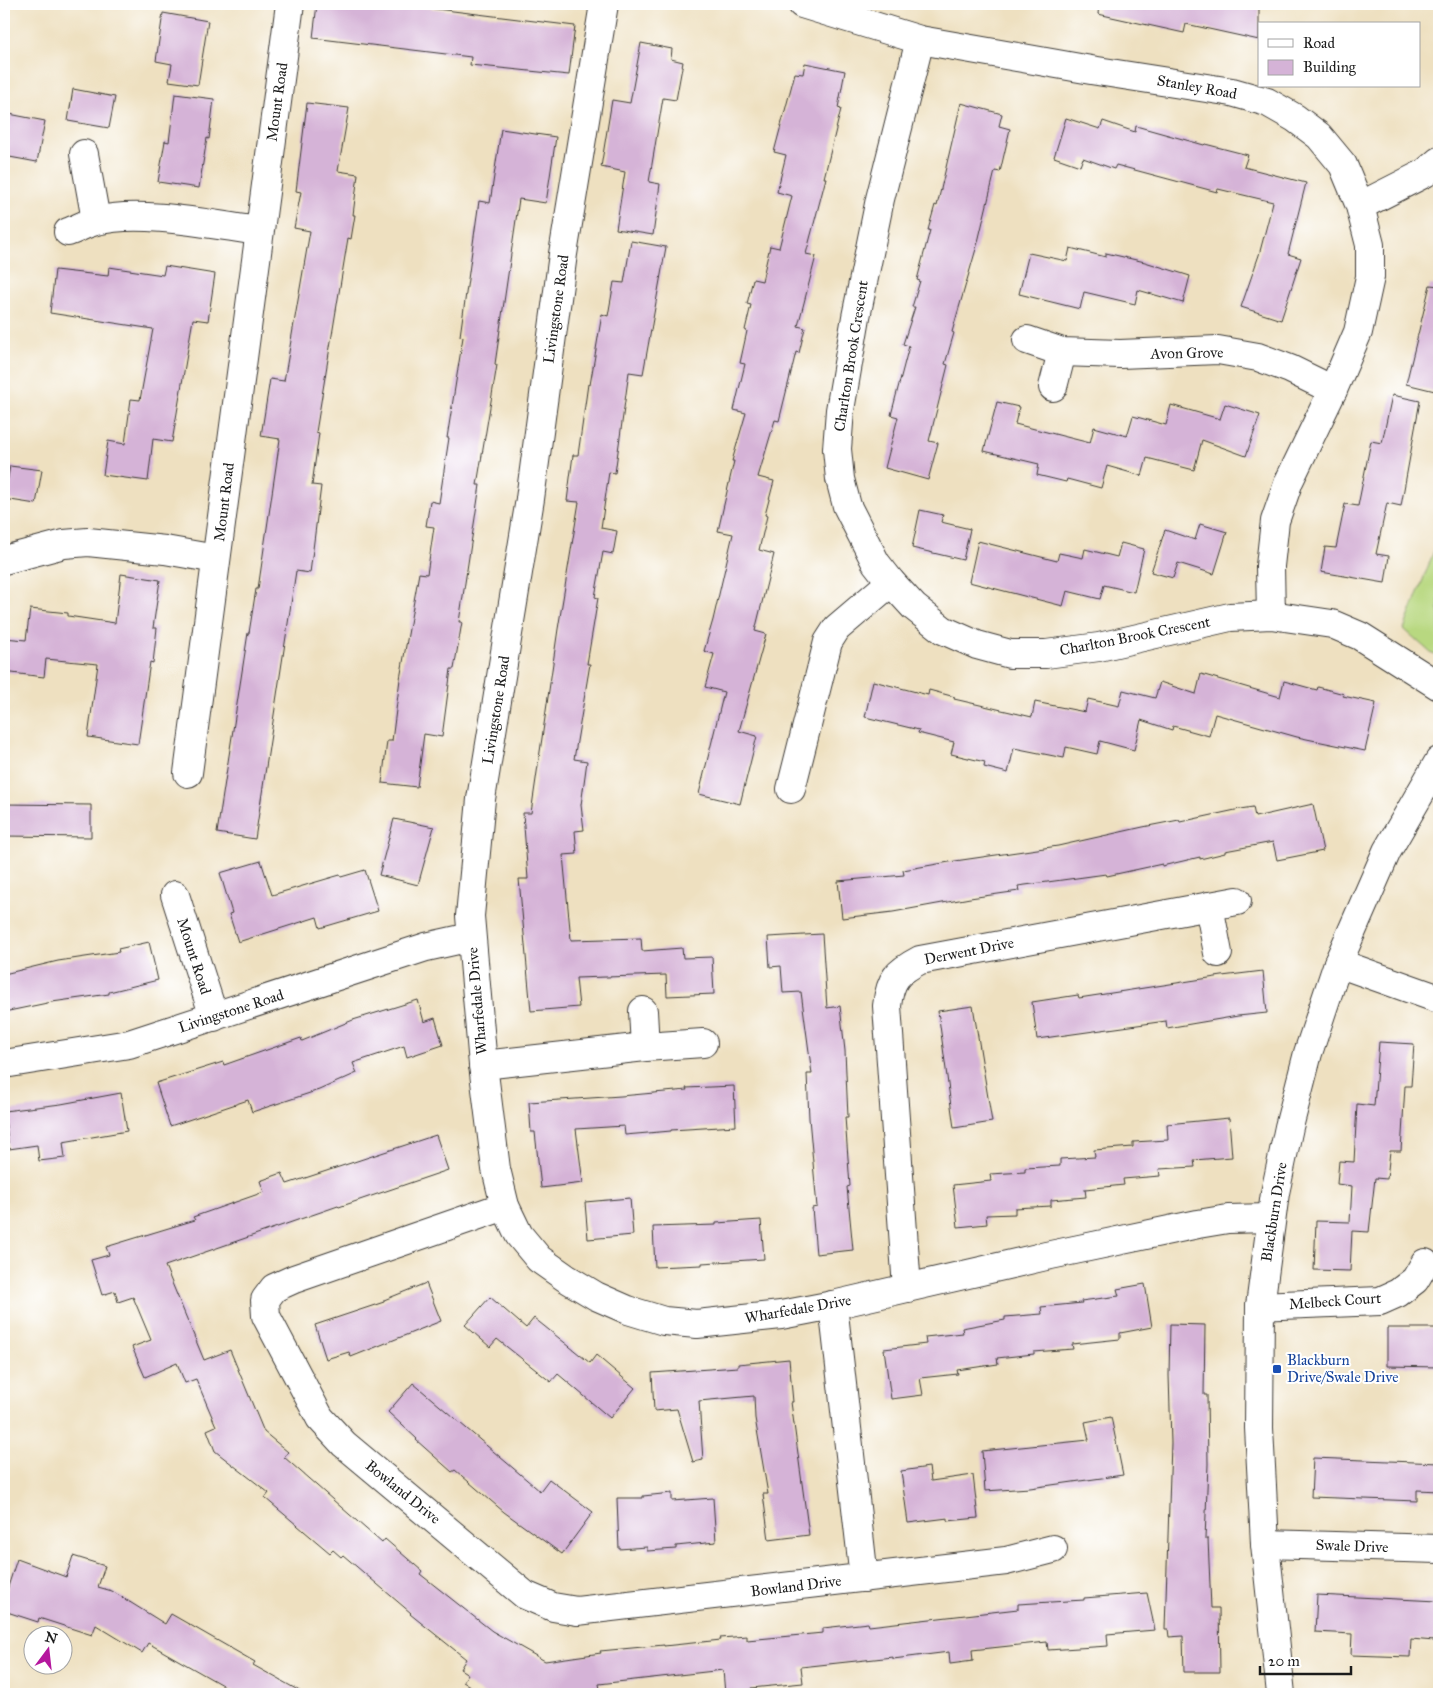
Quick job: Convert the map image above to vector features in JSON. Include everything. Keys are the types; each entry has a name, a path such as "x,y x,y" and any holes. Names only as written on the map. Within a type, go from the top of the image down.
{"street":[{"name":"Mount Road","path":"188,773 290,4"},
{"name":"Livingstone Road","path":"4,1064 130,1044 426,947 471,936 470,916 481,799 530,499 563,254 604,4"},
{"name":"Stanley Road","path":"802,4 920,40 1232,92 1267,102 1295,118 1319,136 1343,165 1360,206 1370,245 1370,277 1358,332 1333,390 1289,481 1275,521 1270,566 1270,615"},
{"name":"Charlton Brook Crescent","path":"920,40 880,199 856,317 840,410 837,448 840,479 847,506 876,563 891,582 914,607 943,630 977,645 1010,654 1046,654 1099,647 1230,617 1270,615 1332,624 1360,636 1439,686"},
{"path":"84,154 96,220"},
{"path":"1360,206 1425,173 1439,161"},
{"path":"68,232 96,220 128,216 170,219 259,231"},
{"name":"Avon Grove","path":"1027,340 1062,352 1120,354 1218,350 1258,357 1290,369 1333,390"},
{"path":"1053,387 1062,352"},
{"path":"4,560 64,544 88,542 165,550 216,559"},
{"path":"791,789 828,642 837,628 891,582"},
{"name":"Blackburn Drive","path":"1281,1694 1264,1544 1259,1428 1260,1306 1270,1218 1289,1127 1308,1053 1338,962 1387,851 1439,761"},
{"name":"Mount Road","path":"174,895 214,1017"},
{"name":"Derwent Drive","path":"907,1288 887,1006 888,990 893,979 905,968 920,960 1237,901"},
{"path":"1209,906 1218,953"},
{"name":"Wharfedale Drive","path":"471,936 483,1065 496,1169 504,1206 519,1235 539,1259 596,1296 637,1313 664,1321 697,1324 781,1315 1198,1224 1228,1219 1270,1218"},
{"path":"1338,962 1439,999"},
{"path":"644,1011 645,1047"},
{"name":"Wharfedale Drive","path":"483,1065 645,1047 703,1043"},
{"name":"Bowland Drive","path":"504,1206 294,1279 274,1288 265,1300 266,1316 308,1397 320,1418 330,1430 344,1444 525,1595 553,1607 577,1611 1006,1561 1053,1549"},
{"name":"Melbeck Court","path":"1260,1306 1380,1301 1398,1293 1415,1280 1425,1263"},
{"path":"833,1305 864,1578"},
{"name":"Swale Drive","path":"1264,1544 1439,1549"}],"green space":[{"path":"1439,538 1439,656 1432,654 1404,629"}],"building":[{"path":"317,4 396,4 575,26 569,75 470,65 471,57 313,38"},
{"path":"1099,4 1259,4 1258,40 1186,24 1184,33 1098,14"},
{"path":"163,13 208,21 198,85 169,81 172,64 156,61"},
{"path":"641,43 672,49 671,59 683,62 676,100 663,98 649,182 660,184 653,235 616,229 625,172 601,167 612,100 630,103"},
{"path":"805,63 845,71 838,108 841,109 824,178 826,178 806,254 816,256 798,326 805,328 799,353 796,352 779,421 775,420 758,477 774,481 765,515 767,516 759,550 774,554 755,631 766,634 739,731 757,736 740,804 699,794 724,692 705,687 714,654 704,651 733,534 718,531 734,461 732,461 746,413 734,410 745,364 740,363 751,305 747,304 753,279 762,281 770,246 779,248 792,196 777,192 786,155 774,152 795,73 803,74"},
{"path":"73,89 115,97 109,128 68,121"},
{"path":"175,94 214,99 209,139 207,138 199,188 158,182 165,141 169,142"},
{"path":"307,103 349,108 338,171 358,174 353,215 355,215 351,239 348,238 316,432 319,433 312,485 321,486 310,573 296,571 255,839 217,833 248,633 256,589 258,589 280,439 261,436 270,379 284,381 310,231 294,228 301,192 296,191"},
{"path":"961,103 1002,114 999,126 1010,129 1000,172 995,171 978,242 952,332 954,333 945,364 948,365 929,441 938,443 928,480 885,468 898,417 891,415 909,346 903,344 915,307 912,307 920,281 917,280 930,230 928,230 935,205 937,206"},
{"path":"4,113 45,121 37,162 4,156"},
{"path":"1066,118 1100,129 1103,121 1135,132 1136,126 1248,155 1244,167 1306,183 1288,254 1301,258 1281,320 1241,307 1259,255 1273,202 1218,189 1217,192 1116,165 1114,169 1083,158 1080,166 1054,157"},
{"path":"501,129 556,137 546,203 519,199 495,364 497,365 477,485 480,485 459,622 462,622 454,669 451,669 442,737 424,734 417,787 382,783 387,741 392,741 400,679 419,573 427,574 434,527 426,526 430,501 439,503 463,337 460,336 479,201 490,203"},
{"path":"631,241 666,247 643,374 629,372 615,473 609,472 601,528 617,531 613,554 603,552 595,597 598,598 587,664 590,664 574,759 587,761 581,805 584,830 575,831 577,854 563,855 571,940 641,938 642,951 682,948 683,958 712,957 714,994 667,996 666,975 576,978 579,1007 531,1011 519,879 528,879 523,813 531,813 579,502 567,501 573,455 578,455 588,384 590,385 602,314 608,316 614,282 624,283"},
{"path":"1070,248 1106,257 1106,253 1145,262 1190,276 1183,303 1138,290 1135,304 1084,292 1080,309 1019,294 1029,253 1067,261"},
{"path":"165,266 215,274 208,321 193,319 172,442 153,439 148,481 103,475 108,441 125,444 131,399 140,400 153,329 50,313 55,270 108,276 109,267 163,275"},
{"path":"1430,285 1439,286 1439,392 1406,384"},
{"path":"1392,395 1420,401 1401,506 1387,503 1376,554 1389,556 1385,583 1321,572 1325,547 1336,548 1345,504 1358,506 1371,441 1382,443"},
{"path":"997,402 1019,407 1015,424 1090,443 1094,427 1127,436 1133,416 1166,425 1171,405 1220,419 1225,404 1260,415 1246,456 1202,440 1194,470 1147,458 1142,476 1107,466 1101,488 1067,479 1066,482 1037,475 1039,464 984,451"},
{"path":"10,466 42,470 36,504 4,499"},
{"path":"920,510 943,515 941,522 970,529 963,560 912,548"},
{"path":"1200,524 1227,532 1214,574 1178,563 1173,578 1151,572 1165,530 1195,540"},
{"path":"978,541 1057,561 1059,553 1083,558 1085,549 1117,557 1121,543 1144,549 1134,592 1104,585 1100,599 1067,591 1063,606 969,582"},
{"path":"121,574 160,580 153,628 157,628 153,663 150,662 138,744 88,737 98,664 46,659 44,677 4,672 4,638 26,640 30,609 68,613 68,616 115,623"},
{"path":"1201,674 1280,697 1284,681 1317,690 1318,687 1344,694 1343,696 1376,703 1365,751 1297,737 1215,714 1209,736 1173,726 1172,730 1141,720 1134,750 1100,741 1097,754 1066,747 1064,758 1014,748 1008,773 984,767 985,762 951,754 954,742 918,733 919,730 865,717 873,681 928,695 929,690 955,697 954,699 1032,717 1035,702 1085,712 1088,699 1119,706 1123,690 1155,698 1160,682 1196,694"},
{"path":"4,804 91,805 91,837 4,836"},
{"path":"1313,804 1323,851 1277,860 1273,842 1225,851 1225,853 1200,859 1200,857 1107,876 1106,874 1018,886 1019,891 893,912 842,918 838,881 904,875 903,870 1058,846 1143,827 1179,820 1180,822 1240,809 1253,807 1255,817"},
{"path":"394,819 434,827 418,885 379,875"},
{"path":"261,861 272,895 340,875 341,877 365,870 378,911 320,928 317,917 238,942 229,914 232,913 220,873"},
{"path":"822,934 827,1008 840,1006 845,1051 848,1117 845,1117 850,1186 847,1187 853,1250 816,1254 812,1208 817,1207 807,1074 812,1074 801,992 783,993 781,966 770,967 768,937"},
{"path":"149,942 158,980 109,992 109,994 52,1002 4,1012 4,974 58,961 119,952 118,949"},
{"path":"1263,971 1267,1013 1167,1028 1166,1021 1037,1039 1032,1002 1078,995 1079,998"},
{"path":"418,1000 424,1022 435,1018 443,1045 407,1057 404,1046 353,1063 357,1073 319,1090 252,1112 248,1100 170,1126 156,1083 223,1062 224,1065 301,1038 302,1041 353,1020"},
{"path":"973,1006 992,1122 954,1128 938,1011"},
{"path":"1379,1042 1414,1044 1411,1086 1405,1086 1401,1151 1390,1151 1387,1179 1375,1178 1369,1232 1352,1231 1350,1271 1314,1270 1316,1221 1350,1222 1352,1186 1337,1184 1339,1161 1354,1162 1357,1104 1374,1106"},
{"path":"734,1086 736,1126 625,1135 624,1126 576,1129 583,1183 541,1188 535,1132 531,1132 529,1102 687,1090 686,1088"},
{"path":"121,1093 127,1131 63,1142 65,1158 39,1161 37,1145 9,1149 4,1111 61,1104"},
{"path":"1229,1118 1232,1157 1194,1160 1195,1167 1159,1169 1160,1176 1123,1179 1124,1185 1085,1189 1086,1197 1051,1200 1051,1206 1015,1208 1015,1214 986,1215 987,1224 958,1227 953,1185 991,1181 990,1174 1025,1172 1025,1168 1060,1166 1060,1159 1095,1157 1094,1150 1133,1147 1133,1142 1168,1140 1167,1124"},
{"path":"436,1135 448,1170 165,1266 204,1360 230,1350 264,1432 288,1452 284,1457 382,1543 385,1539 422,1571 420,1574 492,1631 545,1661 601,1653 600,1651 721,1640 720,1638 747,1636 747,1640 823,1633 823,1628 868,1623 869,1626 1018,1609 1018,1604 1084,1600 1084,1598 1147,1593 1155,1630 1107,1634 1108,1646 1048,1650 1047,1642 972,1650 973,1661 950,1664 949,1652 801,1667 803,1683 751,1688 752,1694 725,1694 723,1670 599,1684 601,1694 484,1694 463,1682 468,1674 460,1669 466,1659 410,1614 343,1555 341,1557 333,1550 330,1553 265,1498 269,1493 215,1451 207,1430 216,1426 196,1379 185,1383 177,1363 145,1377 132,1347 151,1340 133,1297 118,1302 115,1291 102,1295 91,1260 109,1255 106,1247 195,1220 193,1217 264,1192 260,1181 282,1173 287,1184"},
{"path":"630,1198 633,1235 588,1239 585,1202"},
{"path":"761,1220 764,1259 655,1267 653,1227 716,1225 716,1223"},
{"path":"426,1283 441,1321 351,1357 349,1352 326,1359 315,1325 384,1302 384,1300"},
{"path":"1145,1284 1152,1327 1120,1333 1120,1339 1072,1344 1073,1349 1034,1352 1034,1354 997,1358 998,1364 957,1370 958,1374 920,1378 923,1395 891,1399 884,1349 926,1344 925,1337 963,1333 962,1328 1005,1320 1005,1317 1042,1314 1041,1307 1082,1303 1081,1301 1119,1296 1117,1289"},
{"path":"490,1297 526,1328 534,1318 590,1363 596,1355 635,1388 610,1418 558,1374 551,1382 497,1339 490,1347 465,1325"},
{"path":"1170,1324 1205,1325 1204,1395 1207,1395 1208,1464 1205,1539 1208,1539 1211,1608 1219,1608 1220,1672 1184,1672 1183,1636 1169,1637 1168,1629 1165,1629 1171,1443"},
{"path":"1387,1328 1439,1328 1439,1367 1387,1366"},
{"path":"789,1359 793,1402 791,1402 809,1535 769,1540 763,1494 768,1494 755,1418 754,1396 699,1401 703,1460 693,1462 677,1409 654,1411 652,1373 738,1367 738,1364"},
{"path":"413,1383 540,1491 549,1479 593,1512 562,1554 504,1512 455,1470 452,1472 388,1412"},
{"path":"1111,1417 1123,1475 1030,1488 985,1491 982,1451 1089,1440 1085,1422"},
{"path":"1313,1458 1439,1463 1439,1491 1417,1490 1417,1501 1311,1497"},
{"path":"929,1467 931,1481 973,1475 978,1518 948,1521 948,1518 908,1523 901,1471"},
{"path":"672,1493 672,1501 713,1498 716,1542 676,1546 676,1549 647,1551 647,1547 619,1549 617,1498 643,1498 643,1496"},
{"path":"73,1556 105,1566 98,1587 112,1591 165,1624 171,1614 255,1662 253,1665 305,1694 238,1694 148,1643 142,1653 96,1625 92,1635 72,1629 72,1626 64,1626 39,1618 38,1622 4,1611 4,1599 17,1559 66,1577"},
{"path":"1317,1595 1437,1601 1434,1641 1411,1639 1410,1657 1351,1655 1352,1634 1315,1632"}],"place":[{"name":"Blackburn Drive/Swale Drive","path":"1277,1369"}]}
